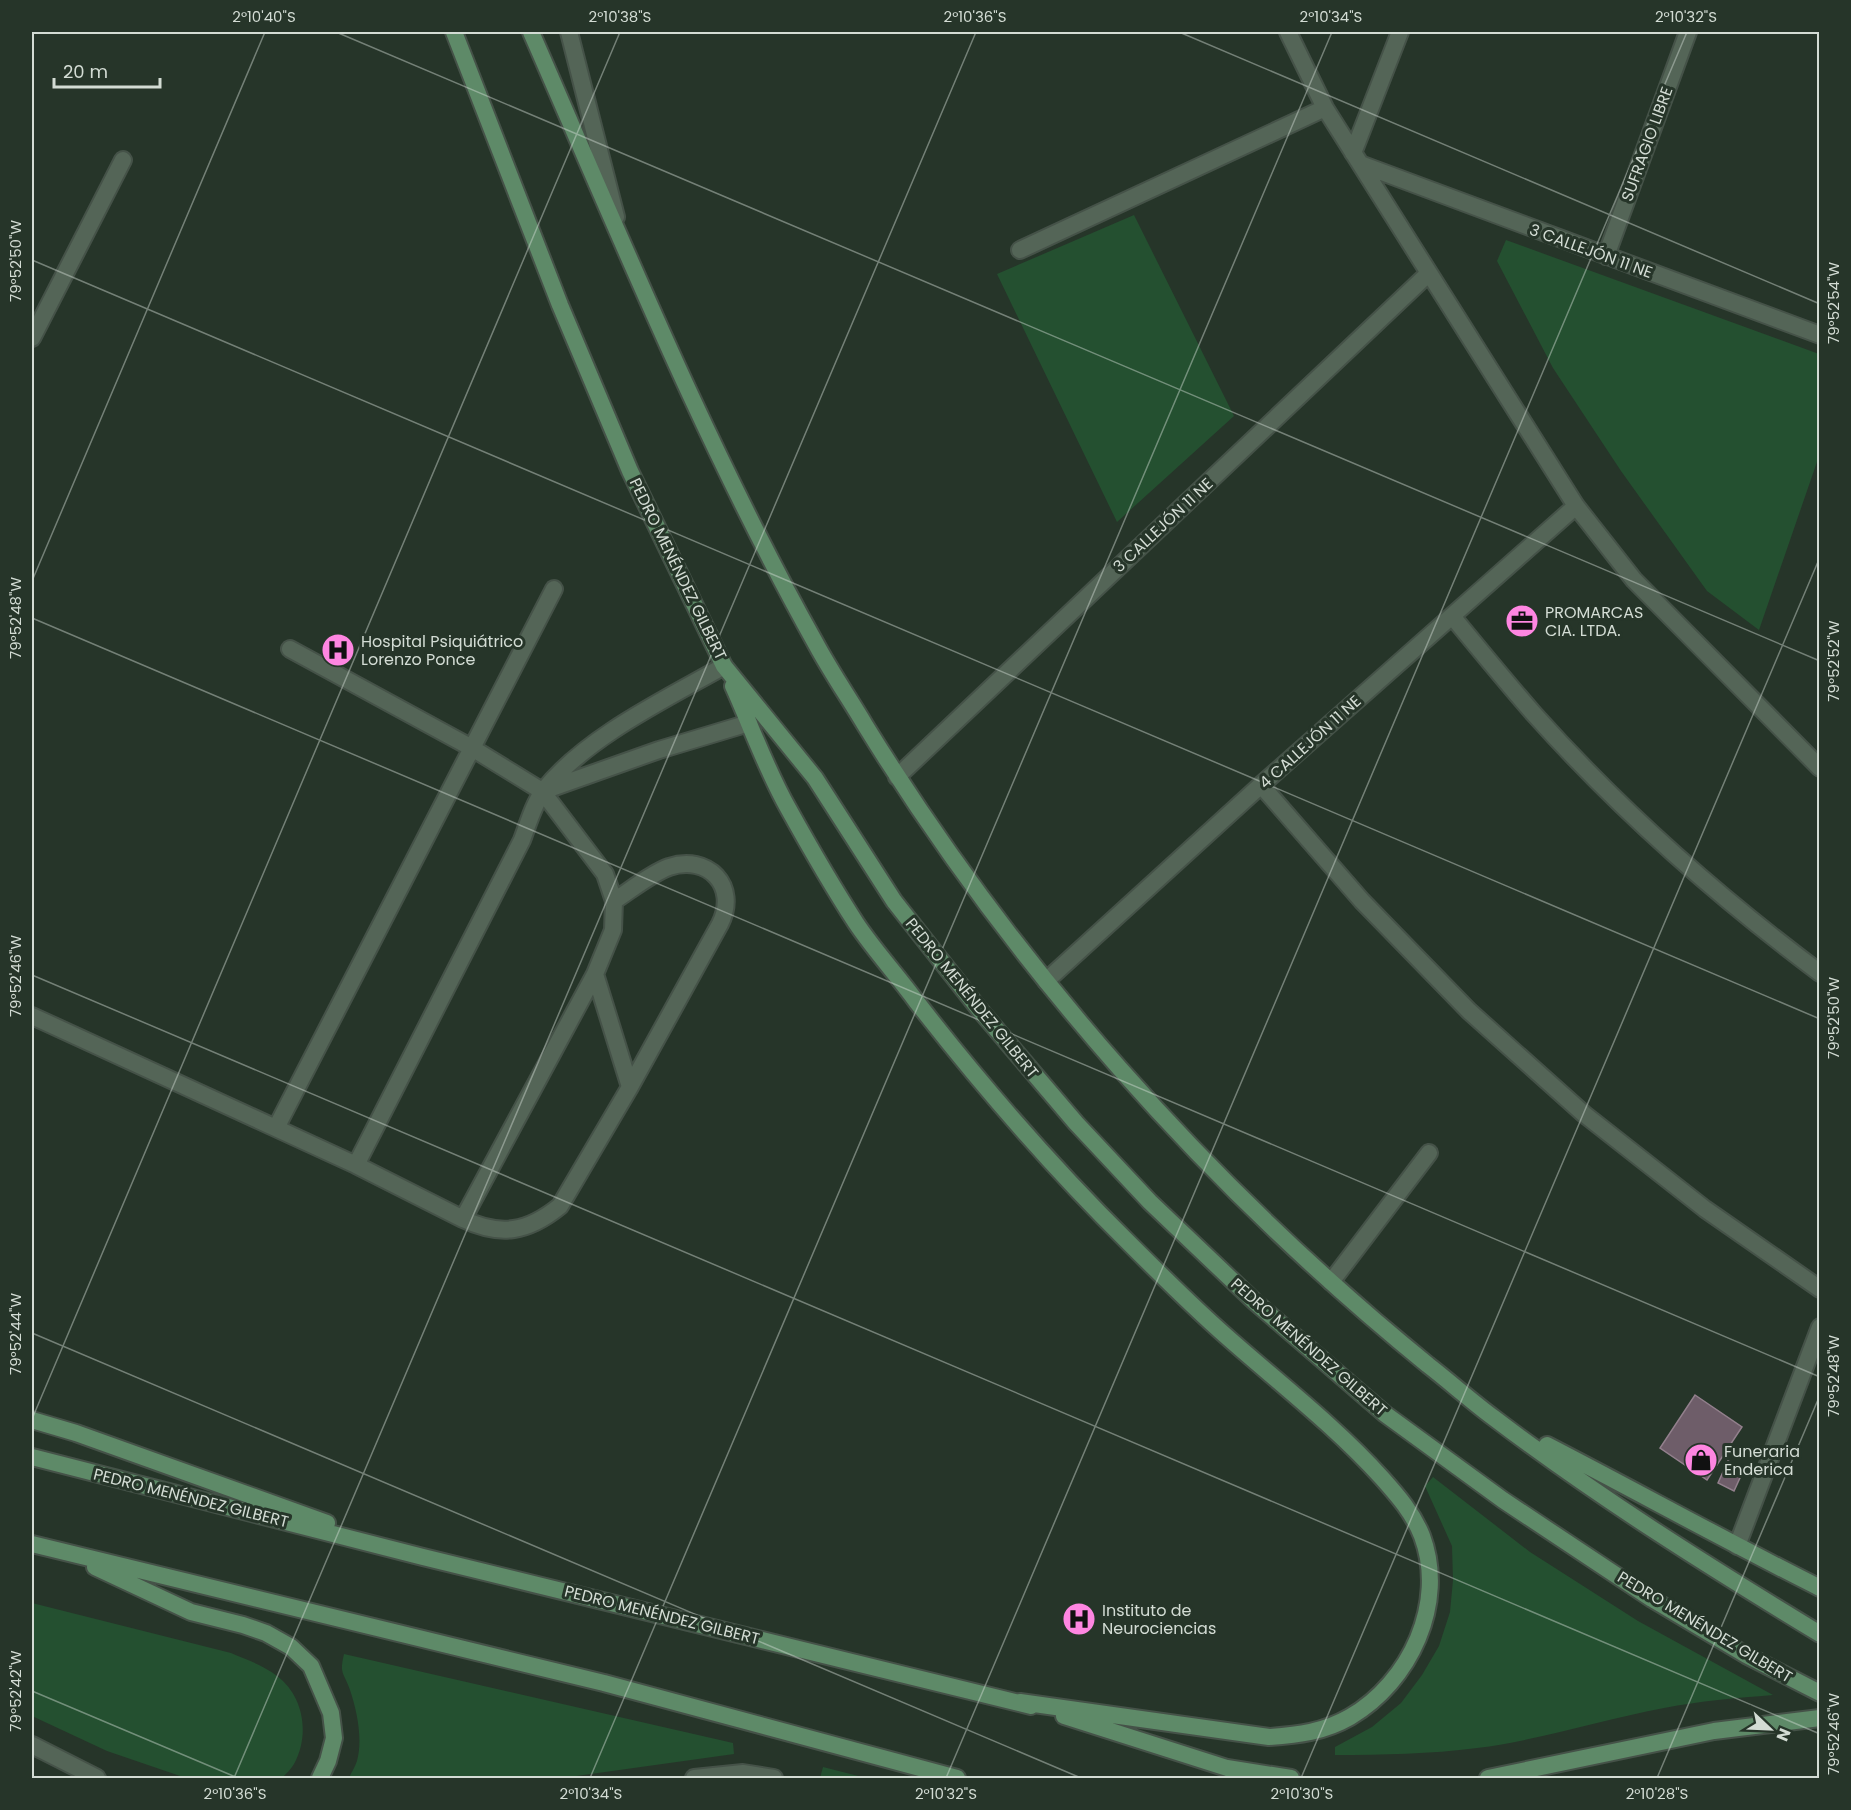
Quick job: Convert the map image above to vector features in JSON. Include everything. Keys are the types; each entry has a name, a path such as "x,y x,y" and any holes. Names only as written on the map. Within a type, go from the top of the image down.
{"main road":[{"name":"PEDRO MENÉNDEZ GILBERT","path":"454,32 560,304 630,471 724,666 815,778 894,900 979,1009 1076,1124 1150,1202 1255,1302 1385,1414 1503,1500 1652,1599 1746,1655 1820,1693"},
{"path":"531,32 681,376 746,514 818,648 897,777 969,881 1046,981 1148,1100 1256,1213 1372,1318 1493,1418 1653,1531 1820,1634"},
{"path":"724,666 786,805 857,924 943,1036 1043,1155 1130,1244 1225,1335 1327,1422 1364,1458 1409,1509 1422,1538 1429,1570 1427,1609 1417,1640 1401,1670 1378,1698 1348,1718 1308,1734 1269,1737 1020,1702"},
{"path":"1493,1418 1820,1588"},
{"path":"32,1420 76,1433 423,1557"},
{"name":"PEDRO MENÉNDEZ GILBERT","path":"32,1456 423,1557 1020,1702 1227,1768 1291,1779"},
{"path":"32,1544 604,1683 957,1779"},
{"path":"61,1552 191,1612 266,1633 291,1647 311,1666 331,1713 334,1738 320,1779"},
{"path":"1488,1779 1714,1731 1820,1718"}],"street":[{"path":"569,32 623,241"},
{"path":"1288,32 1325,108 1576,506 1634,580 1820,768"},
{"path":"1358,159 1400,32"},
{"name":"SUFRAGIO LIBRE","path":"1606,256 1688,32"},
{"path":"1020,250 1325,108"},
{"name":"3 CALLEJÓN 11 NE","path":"1358,159 1606,256 1820,335"},
{"path":"32,338 123,160"},
{"name":"3 CALLEJÓN 11 NE","path":"897,777 1430,273"},
{"name":"4 CALLEJÓN 11 NE","path":"1046,981 1261,785 1576,506"},
{"path":"276,1128 554,589"},
{"path":"1452,616 1534,714 1623,806 1718,892 1820,973"},
{"path":"290,649 472,748 543,791 605,874 614,901 614,930 595,974 463,1219"},
{"path":"356,1165 522,840 543,791 562,771 608,732 724,666"},
{"path":"543,791 659,750 749,723"},
{"path":"1261,785 1362,901 1469,1011 1602,1128 1705,1209 1820,1289"},
{"path":"32,1016 356,1165 478,1226 495,1230 527,1227 553,1213 560,1206 630,1087 720,924 727,906 721,880 710,871 684,865 670,867 659,872 614,901"},
{"path":"595,974 630,1087"},
{"path":"1331,1282 1429,1153"},
{"path":"1737,1546 1820,1327"},
{"path":"32,1745 97,1779"},
{"path":"694,1779 743,1773 774,1779"}],"green space":[{"path":"1134,215 1234,416 1117,522 997,274"},
{"path":"1506,240 1819,354 1819,456 1759,630 1707,591 1621,471 1553,368 1497,261"},
{"path":"1433,1477 1530,1552 1638,1621 1773,1695 1678,1706 1477,1748 1406,1754 1335,1755 1335,1747 1372,1727 1401,1703 1422,1675 1439,1646 1450,1612 1453,1580 1452,1546 1425,1486"},
{"path":"32,1603 231,1653 266,1669 286,1684 293,1694 302,1717 302,1741 294,1764 282,1778 186,1778 107,1751 32,1716"},
{"path":"344,1654 733,1743 734,1754 562,1778 349,1778 357,1761 359,1734 355,1707 342,1670"},
{"path":"823,1767 866,1778 820,1778"}],"building":[{"path":"1695,1395 1742,1427 1707,1480 1660,1448"},
{"path":"1728,1461 1744,1469 1734,1491 1718,1483"}],"place":[{"name":"PROMARCAS CIA. LTDA.","path":"1522,621"},
{"name":"Hospital Psiquiátrico Lorenzo Ponce","path":"338,650"},
{"name":"Funeraria Enderica","path":"1701,1460"},
{"name":"Instituto de Neurociencias","path":"1079,1619"}]}
